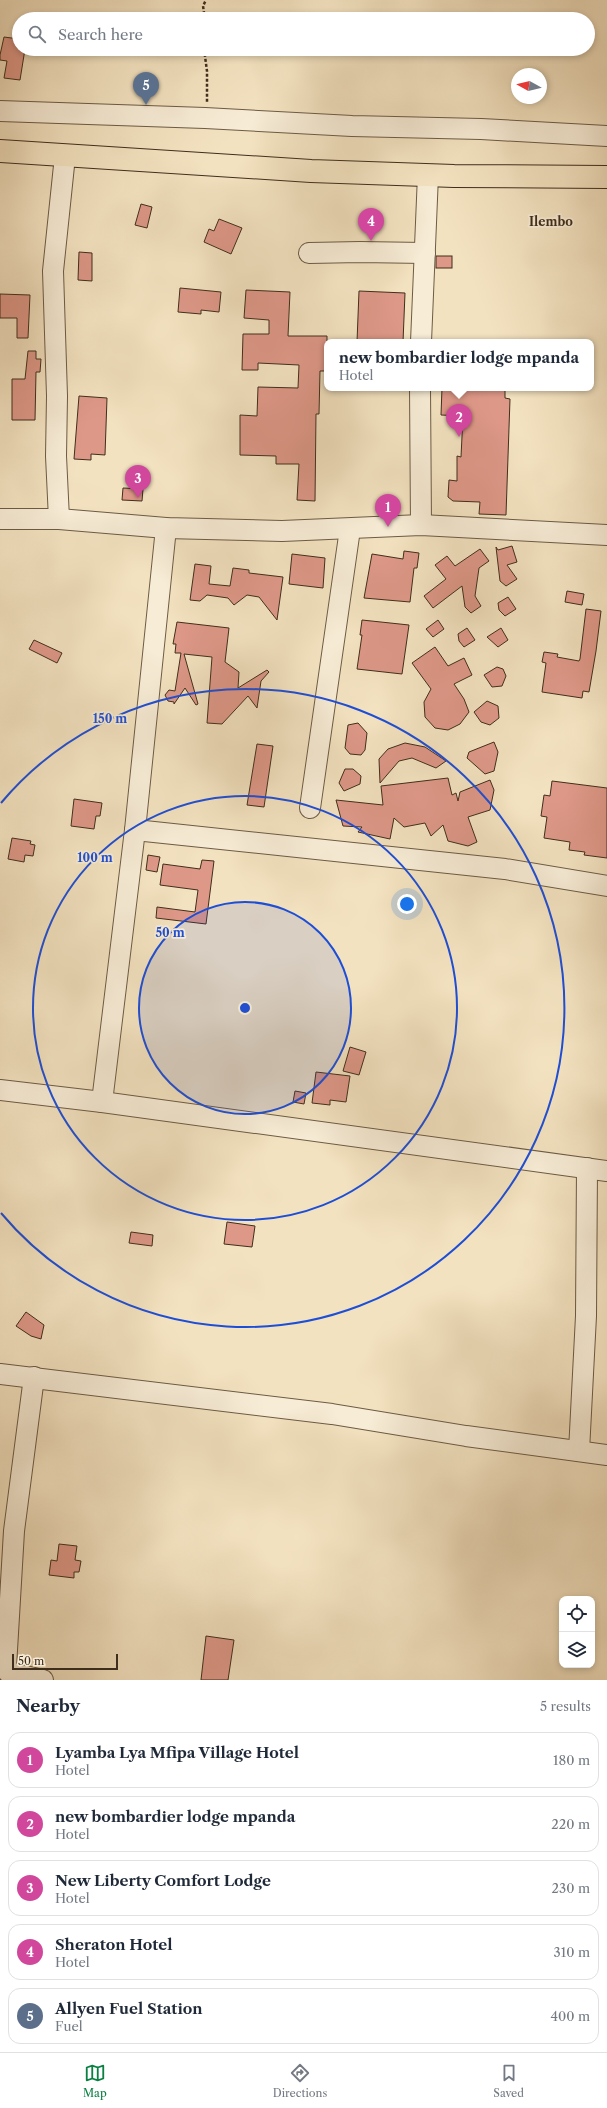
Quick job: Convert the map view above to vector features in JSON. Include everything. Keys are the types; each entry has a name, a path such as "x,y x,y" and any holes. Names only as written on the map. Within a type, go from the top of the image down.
{"highway":[{"path":"0,152 311,171 428,175 607,176"}],"street":[{"path":"0,111 205,118 352,126 481,129 607,136"},
{"path":"59,519 56,456 57,396 53,271 65,156"},
{"path":"421,339 428,175"},
{"path":"309,253 425,253"},
{"path":"420,391 421,525"},
{"path":"0,519 59,519 166,528 282,531 350,530 421,525 607,535"},
{"path":"102,1102 135,830 166,528"},
{"path":"310,808 350,530"},
{"path":"135,830 505,869 607,886"},
{"path":"0,1090 102,1102 607,1171"},
{"path":"579,1451 586,1316 587,1168"},
{"path":"0,1374 105,1385 182,1397 332,1414 466,1436 607,1455"},
{"path":"34,1377 14,1532 5,1674 8,1672 43,1680"}],"path":[{"path":"204,12 203,6 206,0"},
{"path":"205,56 208,91 205,118"}],"building":[{"path":"4,37 12,38 12,56 24,56 20,80 4,78 7,61 0,60"},
{"path":"141,204 152,207 147,228 135,225"},
{"path":"219,219 242,228 231,254 204,242 209,229 214,231"},
{"path":"79,252 92,253 92,281 78,280"},
{"path":"436,256 452,256 452,268 436,268"},
{"path":"180,288 221,292 219,312 201,310 201,314 178,312"},
{"path":"246,290 290,292 288,336 327,336 327,339 324,339 324,371 320,371 319,414 316,414 315,501 297,500 299,464 276,464 276,456 240,455 240,415 257,416 258,387 298,388 299,365 258,363 258,370 242,370 243,334 269,334 269,320 244,318"},
{"path":"359,291 405,293 403,339 357,339"},
{"path":"0,294 30,295 28,338 17,338 17,318 0,318"},
{"path":"28,351 36,351 36,359 41,359 40,372 36,372 35,420 12,420 12,379 25,379"},
{"path":"442,391 505,391 505,398 510,399 506,515 479,514 480,502 453,501 448,497 449,480 457,481 457,456 461,457 463,416 441,415"},
{"path":"79,396 107,398 105,455 91,454 91,460 74,459"},
{"path":"123,488 143,489 142,501 122,500"},
{"path":"512,546 517,562 507,565 517,579 506,586 500,581 496,547 498,550"},
{"path":"480,549 489,561 479,568 475,596 481,606 471,613 465,607 462,586 433,608 424,596 446,579 435,565 447,556 455,566"},
{"path":"404,551 419,553 417,568 414,568 410,602 364,598 372,554 403,559"},
{"path":"292,554 325,558 323,588 289,584"},
{"path":"195,564 211,566 209,584 230,586 233,568 249,570 249,573 283,577 277,620 259,597 247,595 234,605 228,598 207,595 200,601 190,600"},
{"path":"567,591 584,594 582,605 565,602"},
{"path":"508,597 516,609 505,616 499,610 498,603"},
{"path":"586,609 601,611 589,692 583,691 582,698 542,692 546,663 542,662 544,652 558,654 557,657 579,661"},
{"path":"362,620 409,625 402,674 357,669 362,635 360,635"},
{"path":"438,620 444,629 433,637 426,629"},
{"path":"177,622 229,628 225,662 239,672 238,688 267,670 269,672 261,681 257,708 248,696 222,724 207,723 212,657 184,654 198,704 196,705 185,688 174,704 174,702 168,701 165,695 169,690 175,691 181,653 175,653 176,644 173,644"},
{"path":"467,628 475,640 464,647 459,641 458,634"},
{"path":"501,628 508,640 498,647 487,637"},
{"path":"34,640 62,653 57,663 29,649"},
{"path":"435,647 448,666 464,658 472,675 454,684 464,699 469,712 460,724 448,730 435,728 425,717 424,702 431,689 412,663"},
{"path":"497,667 503,669 506,676 502,686 492,687 484,675"},
{"path":"487,701 498,706 499,718 490,725 481,722 474,712"},
{"path":"358,723 367,733 365,750 361,755 350,754 345,748 348,725"},
{"path":"494,742 498,752 494,771 485,774 467,758 469,752"},
{"path":"405,743 425,747 446,761 436,768 412,758 399,761 380,783 379,759 388,749"},
{"path":"257,744 273,746 264,807 247,805"},
{"path":"345,769 353,769 361,776 360,784 344,791 339,783"},
{"path":"448,778 452,795 456,793 458,801 460,792 490,780 494,790 490,810 468,817 477,842 468,846 448,841 443,825 431,836 425,823 404,827 394,818 390,839 358,832 362,827 343,826 336,800 383,805 381,786"},
{"path":"552,781 607,788 607,858 584,855 585,852 569,850 570,842 544,838 547,817 541,816 544,795 550,796"},
{"path":"74,799 102,803 100,816 96,816 94,829 71,826"},
{"path":"12,838 31,841 30,844 35,845 33,856 25,855 24,862 8,859"},
{"path":"148,855 160,857 157,872 146,870"},
{"path":"202,860 214,861 206,924 156,918 157,907 195,912 198,890 160,885 163,864 200,869"},
{"path":"350,1047 366,1052 359,1075 343,1071"},
{"path":"316,1072 350,1076 346,1102 330,1100 330,1105 312,1103"},
{"path":"295,1091 306,1093 304,1104 293,1102"},
{"path":"227,1222 255,1226 252,1247 224,1244"},
{"path":"131,1232 153,1235 152,1246 129,1243"},
{"path":"26,1312 44,1325 41,1339 31,1336 16,1326"},
{"path":"59,1544 77,1546 75,1560 81,1561 79,1572 74,1572 74,1578 49,1575 51,1560 57,1561"},
{"path":"206,1636 234,1640 228,1680 201,1680"}],"place":[{"name":"Allyen Fuel Station","path":"146,105"},
{"name":"Sheraton Hotel","path":"371,241"},
{"name":"new bombardier lodge mpanda","path":"459,437"},
{"name":"New Liberty Comfort Lodge","path":"138,498"},
{"name":"Lyamba Lya Mfipa Village Hotel","path":"388,527"}],"district":[{"name":"Ilembo","path":"551,221"}]}
